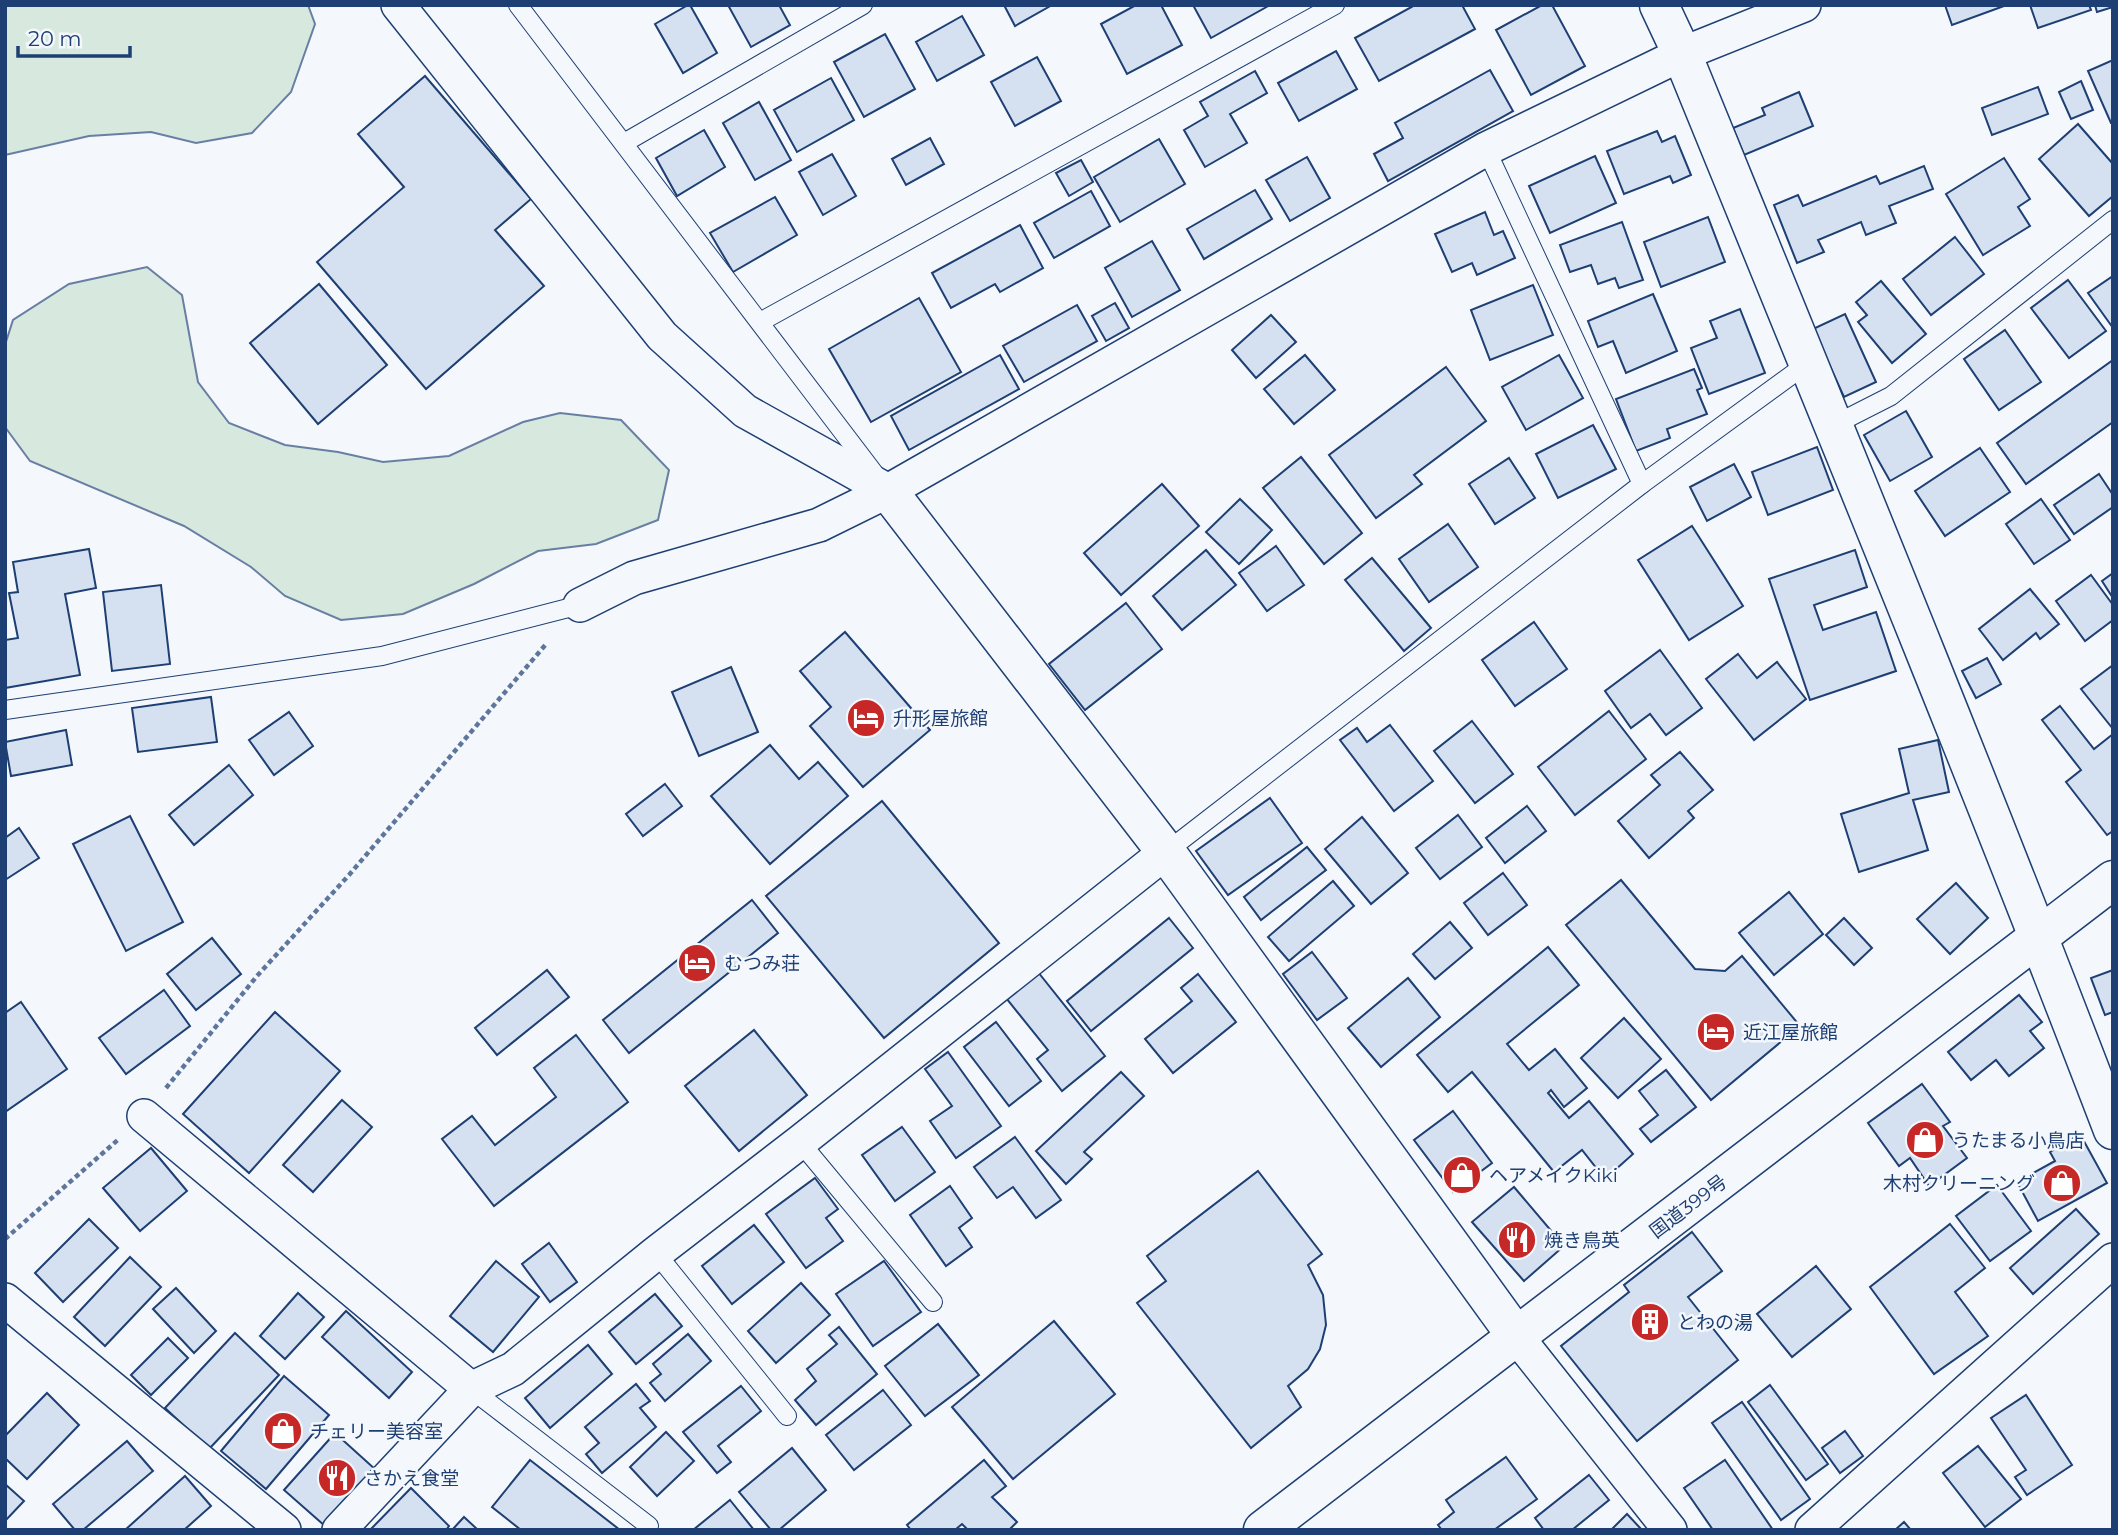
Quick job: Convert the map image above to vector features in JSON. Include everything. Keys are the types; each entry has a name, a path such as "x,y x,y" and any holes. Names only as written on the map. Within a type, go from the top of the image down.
{"main road":[{"path":"1659,5 1682,54 1808,363 2039,937 2113,1130"},
{"path":"888,491 1166,852 1517,1337"},
{"name":"国道399号","path":"1263,1530 2113,880"}],"street":[{"path":"398,5 662,336 745,411 888,491"},
{"path":"580,605 634,578 819,525 888,491 1486,149 1682,54 1804,5"},
{"path":"339,1530 471,1389 513,1369 1166,852"},
{"path":"144,1116 471,1389"},
{"path":"1812,1530 2113,1260"},
{"path":"5,1300 284,1530"},
{"path":"1517,1337 1670,1530"}],"lane":[{"path":"518,5 888,491"},
{"path":"624,144 863,5"},
{"path":"760,322 1335,5"},
{"path":"1486,149 1642,484"},
{"path":"1832,426 1891,396 2113,220"},
{"path":"1166,852 1642,484 1808,363"},
{"path":"5,710 382,656 580,605"},
{"path":"800,1142 933,1301"},
{"path":"656,1254 787,1416"},
{"path":"471,1389 649,1526"}],"path":[{"path":"5,1240 144,1116 257,976 349,875 580,605"}],"shaded area":[{"path":"5,5 308,5 315,24 291,92 252,133 196,143 151,132 89,136 5,155"},
{"path":"147,267 182,295 198,382 229,423 285,445 338,452 383,462 449,456 523,422 560,413 621,420 669,470 658,520 596,544 538,551 474,584 403,614 341,620 285,596 251,567 184,526 30,461 5,427 5,345 13,320 69,284"}],"building":[{"path":"688,5 717,53 683,73 655,24"},
{"path":"728,5 779,5 790,25 751,47"},
{"path":"1004,5 1052,5 1015,26"},
{"path":"1136,5 1161,5 1182,45 1127,74 1101,24"},
{"path":"1193,5 1270,5 1211,38"},
{"path":"1415,5 1462,5 1475,29 1379,81 1355,38"},
{"path":"1542,5 1552,5 1585,66 1531,95 1496,30"},
{"path":"1945,5 2004,5 2004,6 1952,25"},
{"path":"2030,5 2089,5 2091,10 2038,28"},
{"path":"2095,5 2113,5 2113,7 2097,12"},
{"path":"962,16 984,55 937,81 916,42"},
{"path":"885,34 915,89 864,117 834,62"},
{"path":"1336,51 1357,89 1299,121 1278,83"},
{"path":"1037,57 1061,101 1015,126 991,82"},
{"path":"2113,60 2113,123 2111,123 2088,71"},
{"path":"1490,70 1513,111 1388,181 1374,154 1403,138 1395,123"},
{"path":"1255,71 1267,93 1230,114 1247,143 1205,167 1184,130 1208,116 1200,102"},
{"path":"425,76 531,199 495,230 544,286 426,389 317,262 404,187 358,134"},
{"path":"831,78 854,120 797,152 774,110"},
{"path":"2081,81 2093,110 2071,119 2059,92"},
{"path":"2038,87 2048,114 1992,135 1982,108"},
{"path":"1799,92 1813,126 1744,155 1733,128 1765,115 1762,108"},
{"path":"759,102 791,160 755,180 723,123"},
{"path":"2078,124 2113,164 2113,196 2089,216 2039,159"},
{"path":"704,130 725,167 677,196 656,158"},
{"path":"1657,131 1662,142 1675,136 1691,175 1673,183 1670,176 1624,194 1607,151"},
{"path":"930,138 944,164 906,185 892,159"},
{"path":"1159,139 1185,184 1120,222 1094,177"},
{"path":"832,154 856,196 823,215 799,172"},
{"path":"1595,156 1616,203 1550,233 1529,186"},
{"path":"1307,157 1330,198 1290,221 1266,180"},
{"path":"2004,158 2030,199 2018,207 2030,226 1983,255 1946,194"},
{"path":"1081,160 1093,182 1069,196 1056,173"},
{"path":"1924,166 1933,189 1889,206 1896,223 1866,235 1861,222 1818,240 1824,252 1797,263 1774,205 1798,195 1803,206 1876,176 1880,184"},
{"path":"1255,190 1272,219 1204,259 1187,229"},
{"path":"1091,191 1110,226 1054,258 1034,223"},
{"path":"775,197 797,235 733,272 710,233"},
{"path":"1485,212 1494,235 1503,231 1515,258 1477,275 1472,263 1452,272 1435,234"},
{"path":"1708,217 1725,262 1661,287 1644,242"},
{"path":"1622,222 1643,280 1619,288 1615,278 1598,284 1591,265 1570,272 1560,245"},
{"path":"1020,225 1043,268 1000,292 995,284 951,308 932,273"},
{"path":"1955,237 1984,274 1931,315 1903,279"},
{"path":"1152,241 1180,290 1132,317 1105,268"},
{"path":"2113,276 2113,328 2088,293"},
{"path":"2068,280 2106,331 2069,358 2031,308"},
{"path":"1881,281 1926,334 1892,363 1858,322 1867,315 1856,302"},
{"path":"319,284 387,365 318,424 250,343"},
{"path":"1533,285 1553,335 1490,360 1471,310"},
{"path":"1653,294 1677,351 1626,373 1613,341 1598,347 1588,321"},
{"path":"919,298 961,372 871,422 829,349"},
{"path":"1115,303 1129,328 1106,341 1092,316"},
{"path":"1077,305 1097,341 1024,382 1003,346"},
{"path":"1740,309 1765,373 1709,394 1691,348 1717,338 1710,321"},
{"path":"1845,314 1876,382 1844,397 1813,329"},
{"path":"1271,315 1296,342 1256,378 1232,350"},
{"path":"2005,330 2041,382 1999,410 1964,359"},
{"path":"1000,355 1019,389 909,450 891,416"},
{"path":"1305,355 1335,390 1294,424 1264,389"},
{"path":"1559,355 1583,398 1526,430 1502,387"},
{"path":"2113,360 2113,422 2026,484 1997,443"},
{"path":"1446,367 1486,421 1414,475 1422,484 1376,518 1329,455"},
{"path":"1694,369 1702,388 1697,390 1707,414 1667,429 1670,438 1636,451 1616,399"},
{"path":"1906,411 1932,457 1890,481 1864,435"},
{"path":"1593,425 1616,469 1558,498 1536,454"},
{"path":"1817,447 1833,490 1768,515 1752,472"},
{"path":"1980,448 2010,492 1945,536 1915,491"},
{"path":"1301,457 1362,533 1324,564 1263,488"},
{"path":"1509,458 1535,498 1495,524 1469,484"},
{"path":"1734,464 1751,497 1707,521 1690,487"},
{"path":"2099,474 2113,495 2113,507 2074,534 2054,505"},
{"path":"1162,484 1199,526 1121,595 1084,553"},
{"path":"1240,499 1272,530 1239,564 1206,532"},
{"path":"2041,499 2070,540 2034,564 2006,524"},
{"path":"1448,524 1478,567 1429,602 1399,559"},
{"path":"1692,526 1743,606 1689,640 1638,560"},
{"path":"1276,546 1304,585 1267,611 1239,573"},
{"path":"89,549 96,588 65,594 80,675 5,688 5,640 18,638 9,593 18,592 13,562"},
{"path":"1206,550 1236,585 1182,630 1153,596"},
{"path":"1855,550 1867,587 1814,605 1823,630 1876,612 1896,671 1810,700 1769,579"},
{"path":"1372,558 1431,628 1404,651 1345,580"},
{"path":"2113,573 2113,598 2102,581"},
{"path":"2091,575 2113,605 2113,620 2085,641 2056,601"},
{"path":"161,585 170,664 112,671 103,592"},
{"path":"2030,589 2059,624 2040,639 2036,633 2003,660 1979,629"},
{"path":"1126,603 1162,649 1085,710 1049,664"},
{"path":"1534,622 1567,669 1515,706 1482,660"},
{"path":"845,632 930,730 863,787 810,726 831,707 800,671"},
{"path":"1660,650 1702,708 1666,735 1650,714 1631,728 1605,691"},
{"path":"1738,654 1757,678 1777,662 1806,699 1754,740 1706,679"},
{"path":"1987,658 2001,684 1976,698 1962,671"},
{"path":"2113,665 2113,729 2081,689"},
{"path":"731,667 758,732 699,756 672,692"},
{"path":"211,697 217,742 138,752 132,708"},
{"path":"2060,706 2094,749 2113,734 2113,831 2107,835 2066,782 2081,770 2042,720"},
{"path":"1609,711 1646,759 1575,815 1538,767"},
{"path":"289,712 313,746 274,775 249,740"},
{"path":"1472,721 1513,774 1475,803 1434,751"},
{"path":"1390,725 1433,781 1394,811 1340,740 1357,728 1367,742"},
{"path":"66,730 72,765 11,776 5,742"},
{"path":"1938,740 1949,792 1913,800 1928,850 1859,872 1841,814 1909,793 1899,749"},
{"path":"770,745 799,779 818,762 848,796 770,864 711,796"},
{"path":"1680,752 1713,790 1688,811 1694,818 1649,858 1618,821 1660,785 1651,775"},
{"path":"229,765 253,795 194,845 169,815"},
{"path":"665,784 682,806 643,836 626,814"},
{"path":"1270,798 1302,843 1228,895 1196,851"},
{"path":"882,801 999,943 884,1038 766,896"},
{"path":"1527,806 1546,831 1505,863 1486,838"},
{"path":"1458,815 1482,847 1440,879 1416,848"},
{"path":"130,816 183,922 126,951 73,844"},
{"path":"1362,817 1408,873 1371,904 1325,849"},
{"path":"19,828 39,858 5,880 5,838"},
{"path":"1307,847 1326,870 1261,920 1244,897"},
{"path":"1503,873 1527,905 1488,935 1464,903"},
{"path":"1621,880 1695,969 1725,971 1742,956 1800,1026 1711,1100 1566,925"},
{"path":"1333,881 1354,906 1289,961 1268,937"},
{"path":"1956,883 1988,918 1950,954 1917,919"},
{"path":"1789,892 1823,934 1774,975 1739,933"},
{"path":"752,900 778,933 629,1053 603,1020"},
{"path":"1169,918 1193,948 1091,1031 1067,1001"},
{"path":"1844,918 1872,948 1854,965 1826,935"},
{"path":"1450,922 1472,948 1435,979 1413,954"},
{"path":"212,938 241,974 196,1010 167,974"},
{"path":"1548,947 1579,985 1507,1044 1529,1070 1555,1049 1587,1088 1564,1107 1551,1090 1548,1093 1569,1118 1589,1101 1633,1154 1605,1179 1582,1150 1554,1172 1472,1072 1448,1092 1417,1055"},
{"path":"1312,952 1347,998 1317,1020 1283,974"},
{"path":"547,970 569,997 497,1055 475,1028"},
{"path":"2113,970 2113,1012 2105,1015 2091,978"},
{"path":"1038,972 1105,1056 1062,1091 1037,1059 1048,1050 1006,998"},
{"path":"1198,974 1236,1022 1173,1073 1145,1039 1192,1001 1181,988"},
{"path":"1408,978 1440,1017 1381,1067 1348,1028"},
{"path":"164,990 190,1026 126,1074 99,1038"},
{"path":"2019,995 2042,1022 2030,1031 2044,1048 2009,1076 1996,1060 1971,1080 1948,1052"},
{"path":"21,1002 67,1069 5,1112 5,1013"},
{"path":"275,1012 340,1071 249,1173 183,1114"},
{"path":"1624,1018 1661,1059 1618,1098 1581,1058"},
{"path":"996,1022 1041,1081 1009,1106 964,1047"},
{"path":"754,1030 807,1095 739,1151 685,1086"},
{"path":"576,1035 628,1102 494,1206 442,1139 472,1116 495,1145 556,1097 534,1068"},
{"path":"948,1052 1001,1126 956,1158 930,1121 952,1106 925,1069"},
{"path":"1666,1070 1696,1107 1651,1142 1640,1129 1658,1115 1639,1091"},
{"path":"1121,1072 1144,1096 1084,1152 1092,1159 1066,1184 1036,1151"},
{"path":"1922,1084 1950,1122 1943,1126 1967,1158 1929,1186 1910,1158 1899,1166 1868,1123"},
{"path":"342,1100 372,1127 313,1192 283,1165"},
{"path":"1453,1111 1492,1163 1453,1192 1414,1140"},
{"path":"902,1127 935,1172 895,1201 862,1155"},
{"path":"2080,1134 2107,1183 2038,1221 2017,1182 2055,1161 2050,1152"},
{"path":"1015,1137 1061,1200 1036,1218 1013,1187 997,1198 974,1167"},
{"path":"151,1148 187,1191 140,1231 103,1188"},
{"path":"1258,1171 1322,1254 1308,1265 1323,1295 1326,1325 1320,1349 1308,1369 1288,1386 1301,1407 1251,1448 1137,1303 1166,1281 1147,1256"},
{"path":"815,1178 838,1209 826,1218 843,1241 806,1268 766,1214"},
{"path":"1997,1185 2031,1231 1990,1261 1956,1216"},
{"path":"950,1186 972,1218 959,1228 972,1247 946,1266 910,1215"},
{"path":"1514,1187 1564,1246 1524,1281 1472,1222"},
{"path":"2076,1209 2099,1234 2033,1294 2010,1268"},
{"path":"89,1219 118,1248 63,1302 35,1273"},
{"path":"1950,1224 1985,1268 1955,1292 1988,1336 1934,1374 1870,1287"},
{"path":"754,1225 784,1262 732,1304 702,1266"},
{"name":"とわの湯","path":"1692,1232 1722,1271 1688,1297 1738,1360 1637,1441 1561,1346 1629,1292 1624,1285"},
{"path":"549,1243 577,1282 550,1302 522,1264"},
{"path":"130,1257 161,1287 105,1346 74,1317"},
{"path":"496,1261 539,1297 493,1352 450,1316"},
{"path":"884,1261 921,1312 873,1346 836,1294"},
{"path":"1816,1266 1851,1309 1792,1357 1757,1314"},
{"path":"801,1283 830,1315 776,1363 748,1331"},
{"path":"176,1288 216,1331 194,1353 153,1309"},
{"path":"298,1293 324,1317 285,1359 260,1336"},
{"path":"655,1294 682,1326 636,1364 609,1332"},
{"path":"346,1311 412,1372 389,1398 322,1337"},
{"path":"1054,1321 1115,1394 1013,1479 952,1407"},
{"path":"938,1324 979,1375 925,1416 885,1366"},
{"path":"839,1327 877,1374 816,1425 795,1400 816,1381 807,1369 837,1344 829,1335"},
{"path":"235,1333 279,1375 209,1449 165,1408"},
{"path":"688,1334 711,1361 665,1401 650,1383 661,1374 653,1364"},
{"path":"168,1338 188,1358 151,1395 131,1375"},
{"path":"588,1345 612,1374 550,1428 525,1398"},
{"path":"284,1376 329,1415 266,1489 221,1451"},
{"path":"636,1384 650,1401 640,1408 656,1427 602,1473 586,1454 599,1443 585,1427"},
{"path":"1770,1385 1828,1464 1806,1480 1748,1402"},
{"path":"741,1386 761,1411 718,1446 731,1462 717,1473 683,1432"},
{"path":"883,1390 911,1425 854,1470 826,1435"},
{"path":"47,1393 79,1425 27,1479 5,1458 5,1436"},
{"path":"2026,1395 2072,1465 2027,1495 2015,1477 2026,1470 1991,1418"},
{"path":"1742,1402 1810,1499 1781,1520 1712,1423"},
{"path":"1845,1431 1863,1456 1840,1473 1822,1448"},
{"path":"666,1432 694,1461 657,1496 630,1467"},
{"path":"335,1433 376,1470 325,1526 284,1490"},
{"path":"127,1441 153,1471 83,1530 75,1530 53,1504"},
{"path":"1978,1446 2021,1499 1985,1527 1943,1473"},
{"path":"792,1448 826,1490 779,1530 771,1530 739,1492"},
{"path":"1506,1457 1537,1499 1494,1530 1442,1530 1438,1525 1454,1512 1446,1500"},
{"path":"530,1460 620,1530 521,1530 492,1507"},
{"path":"984,1460 1006,1486 992,1497 1017,1522 1009,1530 968,1530 962,1524 955,1530 911,1530 907,1525"},
{"path":"1725,1460 1773,1530 1713,1530 1684,1488"},
{"path":"1589,1475 1609,1500 1572,1530 1544,1530 1535,1518"},
{"path":"185,1476 211,1506 184,1530 125,1530"},
{"path":"5,1484 24,1501 5,1521"},
{"path":"411,1488 449,1526 446,1530 370,1530"},
{"path":"730,1500 754,1530 693,1530"},
{"path":"1627,1514 1642,1530 1611,1530"},
{"path":"464,1517 478,1530 452,1530"},
{"path":"1904,1522 1911,1530 1895,1530"}],"place":[{"name":"升形屋旅館","path":"866,718"},
{"name":"むつみ荘","path":"697,963"},
{"name":"近江屋旅館","path":"1716,1032"},
{"name":"うたまる小鳥店","path":"1925,1140"},
{"name":"ヘアメイクKiki","path":"1462,1175"},
{"name":"木村クリーニング","path":"2062,1183"},
{"name":"焼き鳥英","path":"1517,1240"},
{"name":"とわの湯","path":"1650,1322"},
{"name":"チェリー美容室","path":"283,1431"},
{"name":"さかえ食堂","path":"337,1478"}]}
